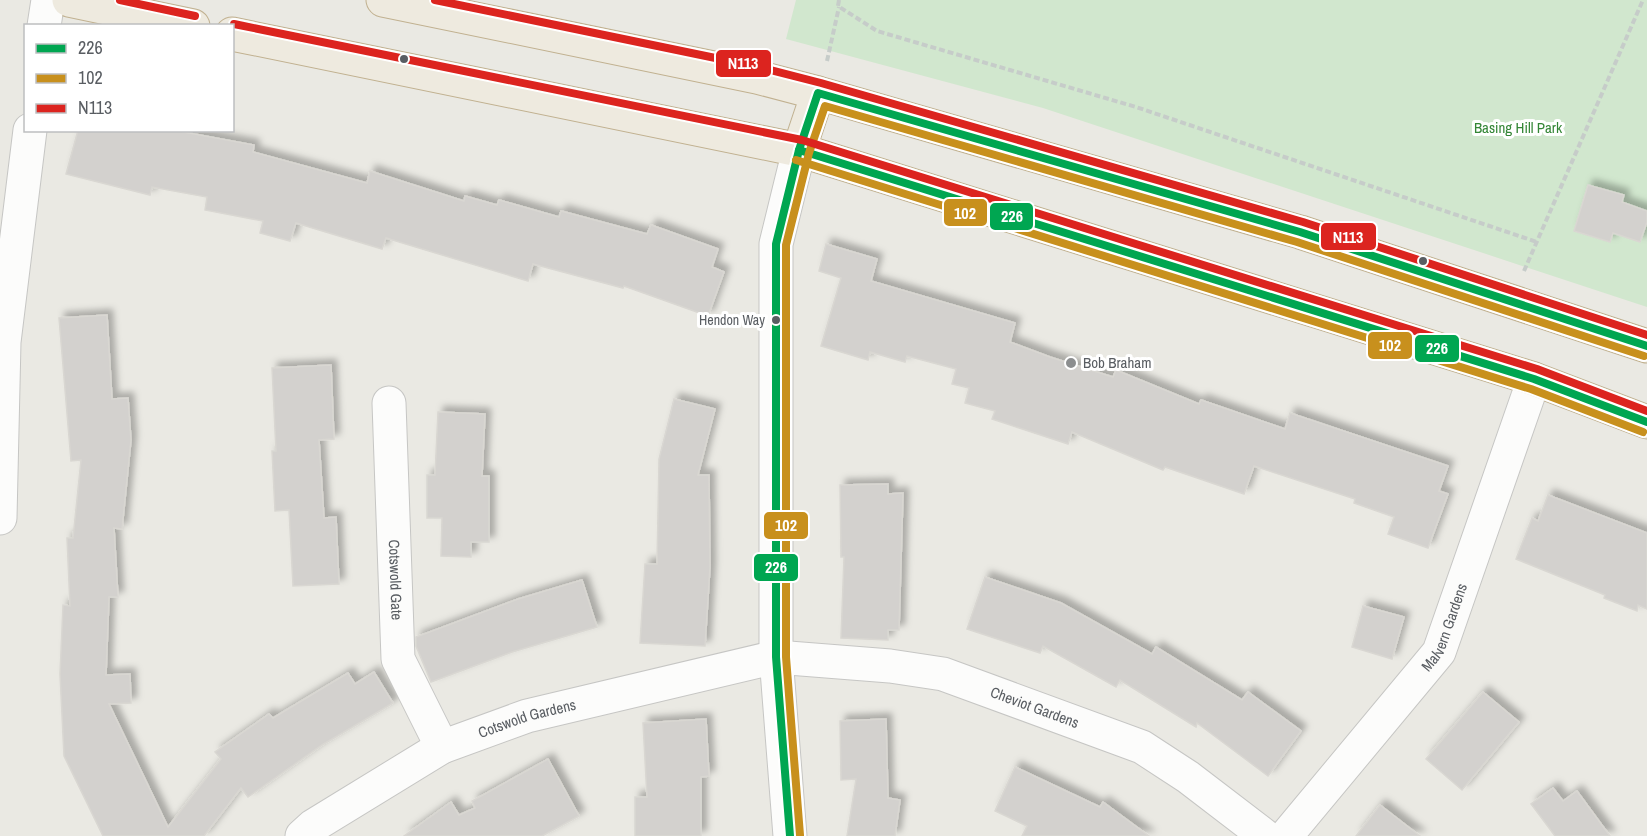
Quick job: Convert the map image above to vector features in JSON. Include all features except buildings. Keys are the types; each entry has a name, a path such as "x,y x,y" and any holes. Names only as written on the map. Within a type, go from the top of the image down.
{"highway":[{"path":"69,0 183,24"},
{"path":"383,0 757,77 822,77 1647,346"},
{"path":"234,34 800,150 1534,379 1647,422"},
{"path":"800,150 822,77"}],"street":[{"path":"44,24 48,0"},
{"path":"0,518 4,342 30,132"},
{"path":"790,836 776,657 776,243 800,150"},
{"name":"Malvern Gardens","path":"1286,836 1439,652 1534,379"},
{"name":"Cotswold Gate","path":"389,403 398,659 442,747"},
{"name":"Cotswold Gardens","path":"302,836 313,826 442,747 527,716 776,657"},
{"name":"Cheviot Gardens","path":"776,657 890,666 943,674 1142,747 1188,777 1265,836"}],"path":[{"path":"822,77 839,0"},
{"path":"1526,266 1643,0"},
{"path":"838,6 877,31 1136,107 1537,242"}],"green space":[{"name":"Basing Hill Park","path":"796,0 1647,0 1647,307 1043,108 786,39"}],"transit line":[{"name":"N113","path":"120,0 195,16"},
{"name":"N113","path":"435,0 759,67 821,83 1303,222 1647,335"},
{"name":"N113","path":"234,24 802,140 1537,369 1647,411"},
{"name":"226","path":"790,836 776,657 776,244 799,150 818,93 1300,232 1647,346"},
{"name":"102","path":"800,835 786,657 786,245 809,153 825,106 1297,242 1644,356"},
{"name":"226","path":"799,150 1534,379 1647,422"},
{"name":"102","path":"796,160 1531,389 1643,432"}],"place":[{"name":"Hendon Way","path":"776,320"},
{"name":"Bob Braham","path":"1071,363"}]}
